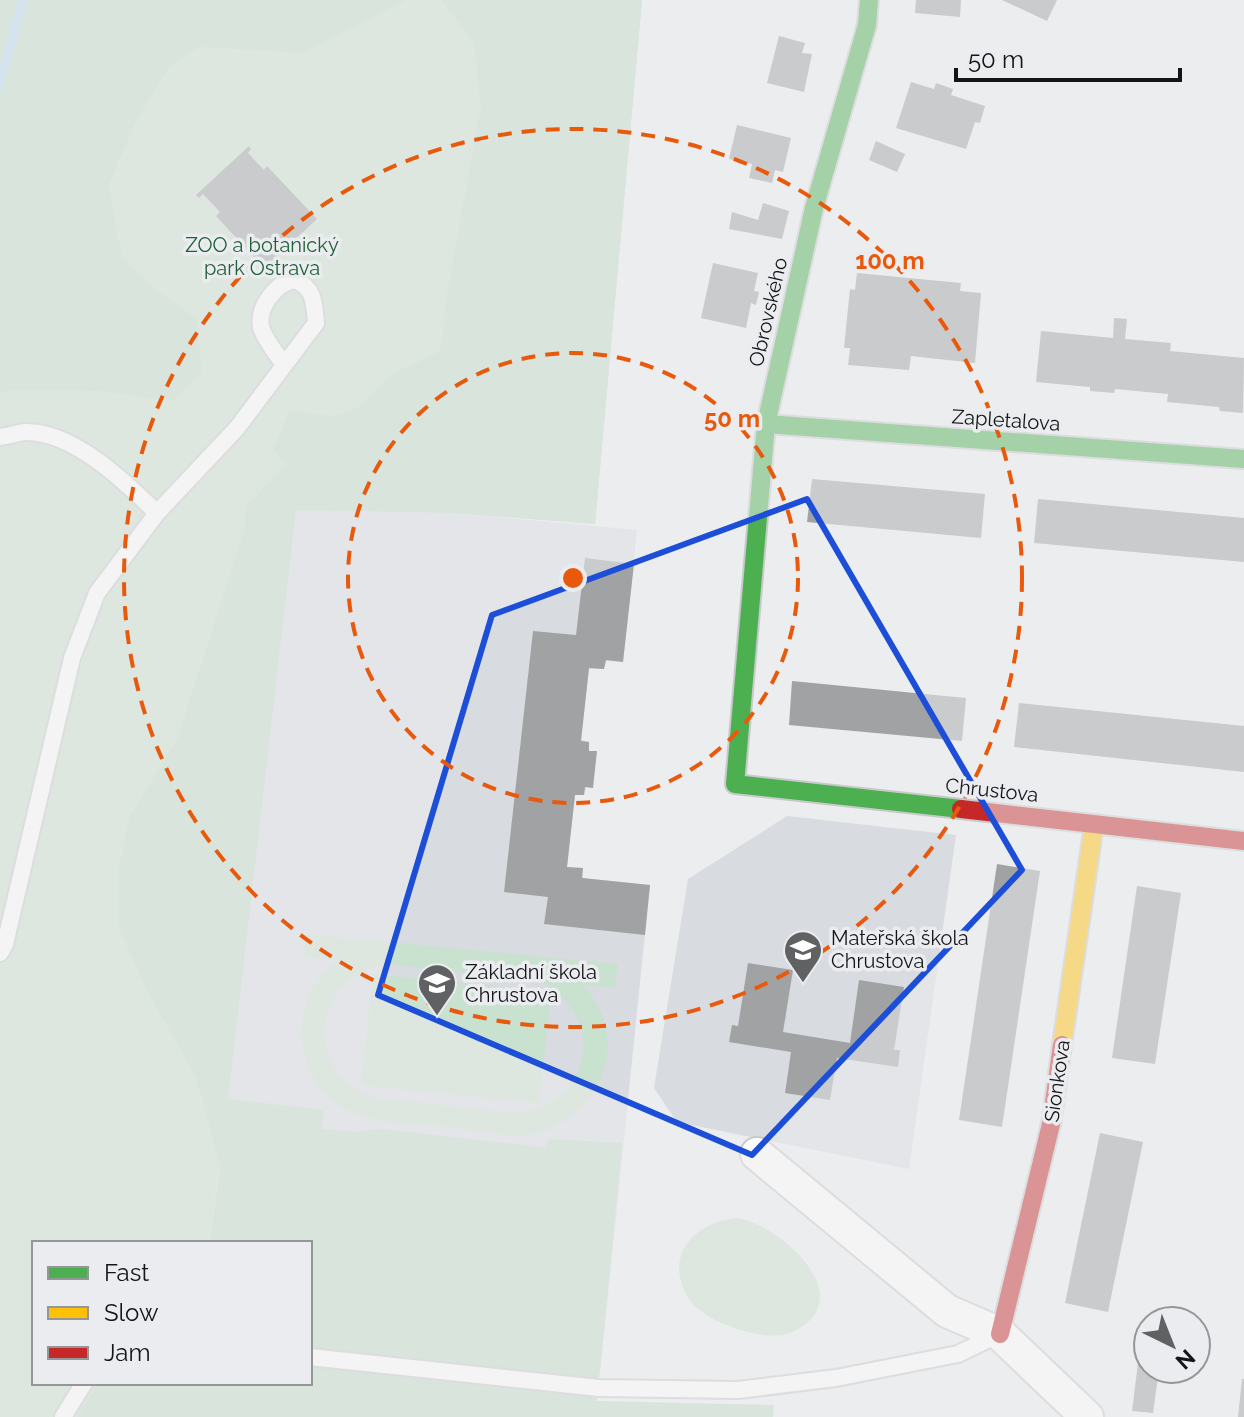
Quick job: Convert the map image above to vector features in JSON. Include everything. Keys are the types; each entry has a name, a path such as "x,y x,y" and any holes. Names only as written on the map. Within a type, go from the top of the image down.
{"street":[{"name":"Obrovského","path":"735,784 766,424 814,208 867,25 869,0"},
{"name":"Zapletalova","path":"766,424 1244,459"},
{"name":"Chrustova","path":"735,784 1244,841"},
{"name":"Sionkova","path":"1000,1334 1051,1124 1094,824"},
{"path":"757,1154 947,1311 1000,1334 1087,1417"}],"lane":[{"path":"0,953 5,944 37,814 72,658 97,593 157,513 237,428 316,323 312,293 305,284 295,280 279,286 262,314 261,328 284,365"},
{"path":"0,437 24,432 54,437 77,448 129,486 157,513"},
{"path":"312,1357 599,1388 738,1390 836,1378 958,1354 1000,1334"},
{"path":"63,1417 83,1385"}],"highlighted area":[{"path":"807,499 1022,870 752,1155 378,995 492,615"}],"shaded area":[{"name":"Základní škola Chrustova","path":"296,510 453,513 637,530 623,662 606,661 604,669 589,669 581,740 589,742 589,751 597,751 584,795 575,795 567,867 583,868 583,878 650,885 600,1373 312,1244 312,1241 210,1241"},
{"name":"Mateřská škola Chrustova","path":"787,816 956,835 909,1169 677,1122 654,1088 688,879"}],"green space":[{"name":"ZOO a botanický park Ostrava","path":"0,0 642,0 595,524 453,513 296,510 210,1241 32,1241 32,1385 312,1383 595,1417 0,1417"},
{"path":"0,0 406,0 302,53 199,47 170,66 136,121 109,185 122,258 153,287 196,318 202,372 173,401 101,391 10,390 0,394"},
{"path":"441,0 642,0 595,524 453,513 296,510 228,1099 323,1110 322,1129 357,1132 381,1129 546,1148 549,1139 622,1143 597,1401 774,1405 773,1417 77,1417 97,1385 312,1385 312,1241 210,1241 220,1166 196,1077 146,989 119,929 119,867 129,818 178,737 245,527 246,506 286,465 273,449 290,410 331,416 358,408 390,375 440,351 448,287 481,107 474,43"},
{"path":"306,934 618,964 615,988 584,985 599,1009 606,1029 604,1070 597,1086 575,1113 546,1131 529,1135 392,1122 355,1113 325,1093 310,1070 301,1041 302,1019 312,990 338,960 304,957","holes":["390,964 541,982 570,1005 581,1030 583,1052 568,1088 548,1104 536,1109 505,1112 376,1098 352,1086 335,1069 326,1048 325,1026 331,1004 344,986 364,971"]},
{"path":"373,974 551,992 539,1103 361,1085"},
{"path":"737,1218 768,1230 785,1242 812,1273 819,1289 819,1305 810,1320 798,1329 772,1336 746,1331 718,1322 689,1299 679,1269 687,1244 708,1226"}],"building":[{"path":"916,0 961,0 960,17 915,13"},
{"path":"1002,0 1057,0 1047,21"},
{"path":"779,36 805,43 802,53 812,54 804,92 767,83"},
{"path":"911,82 934,89 936,83 953,89 951,95 985,106 980,123 975,122 966,149 896,128"},
{"path":"737,125 791,138 783,172 775,170 772,183 749,178 752,164 729,159"},
{"path":"876,141 905,154 897,172 869,160"},
{"path":"249,146 251,149 248,153 264,170 267,166 317,219 264,268 216,216 220,212 203,194 199,198 196,195"},
{"path":"763,203 789,211 782,239 729,229 732,212 758,220"},
{"path":"713,263 758,273 754,291 759,292 756,305 751,303 746,328 701,318"},
{"path":"857,273 961,283 960,291 981,293 975,363 911,356 909,370 848,365 850,348 844,348 850,289 855,290"},
{"path":"1114,318 1127,319 1125,339 1171,343 1170,351 1244,358 1243,413 1220,411 1219,407 1167,402 1168,394 1115,389 1114,393 1090,391 1090,387 1036,382 1041,331 1113,338"},
{"path":"812,479 985,494 981,538 807,522"},
{"path":"1038,499 1244,518 1244,562 1034,543"},
{"path":"585,558 634,564 623,662 606,660 604,669 589,668 581,741 589,742 589,751 597,751 593,788 585,787 584,795 575,795 567,867 583,868 582,878 650,885 645,935 544,924 548,897 504,892 533,631 576,635"},
{"path":"792,681 966,698 962,741 789,725"},
{"path":"1019,703 1244,726 1244,772 1014,747"},
{"path":"997,864 1040,871 1002,1127 959,1120"},
{"path":"1137,886 1181,893 1155,1064 1112,1058"},
{"path":"748,963 793,970 783,1032 850,1043 859,980 904,987 894,1050 900,1050 898,1067 837,1058 830,1100 785,1093 791,1052 729,1042 732,1025 738,1026"},
{"path":"1100,1133 1143,1142 1108,1312 1065,1303"},
{"path":"1242,1379 1244,1417 1238,1417"},
{"path":"1135,1385 1157,1385 1153,1413 1132,1411"}],"waterway":[{"path":"0,84 22,0"}],"traffic: fast":[{"path":"869,0 867,25 814,208 766,424 735,784 961,809"},
{"path":"766,424 1244,459"}],"traffic: slow":[{"path":"1062,1045 1094,824"}],"traffic: jam":[{"path":"961,809 1244,841"},
{"path":"1000,1334 1051,1124 1062,1045"}],"place":[{"name":"Mateřská škola Chrustova","path":"803,984"},
{"name":"Základní škola Chrustova","path":"437,1017"}]}
